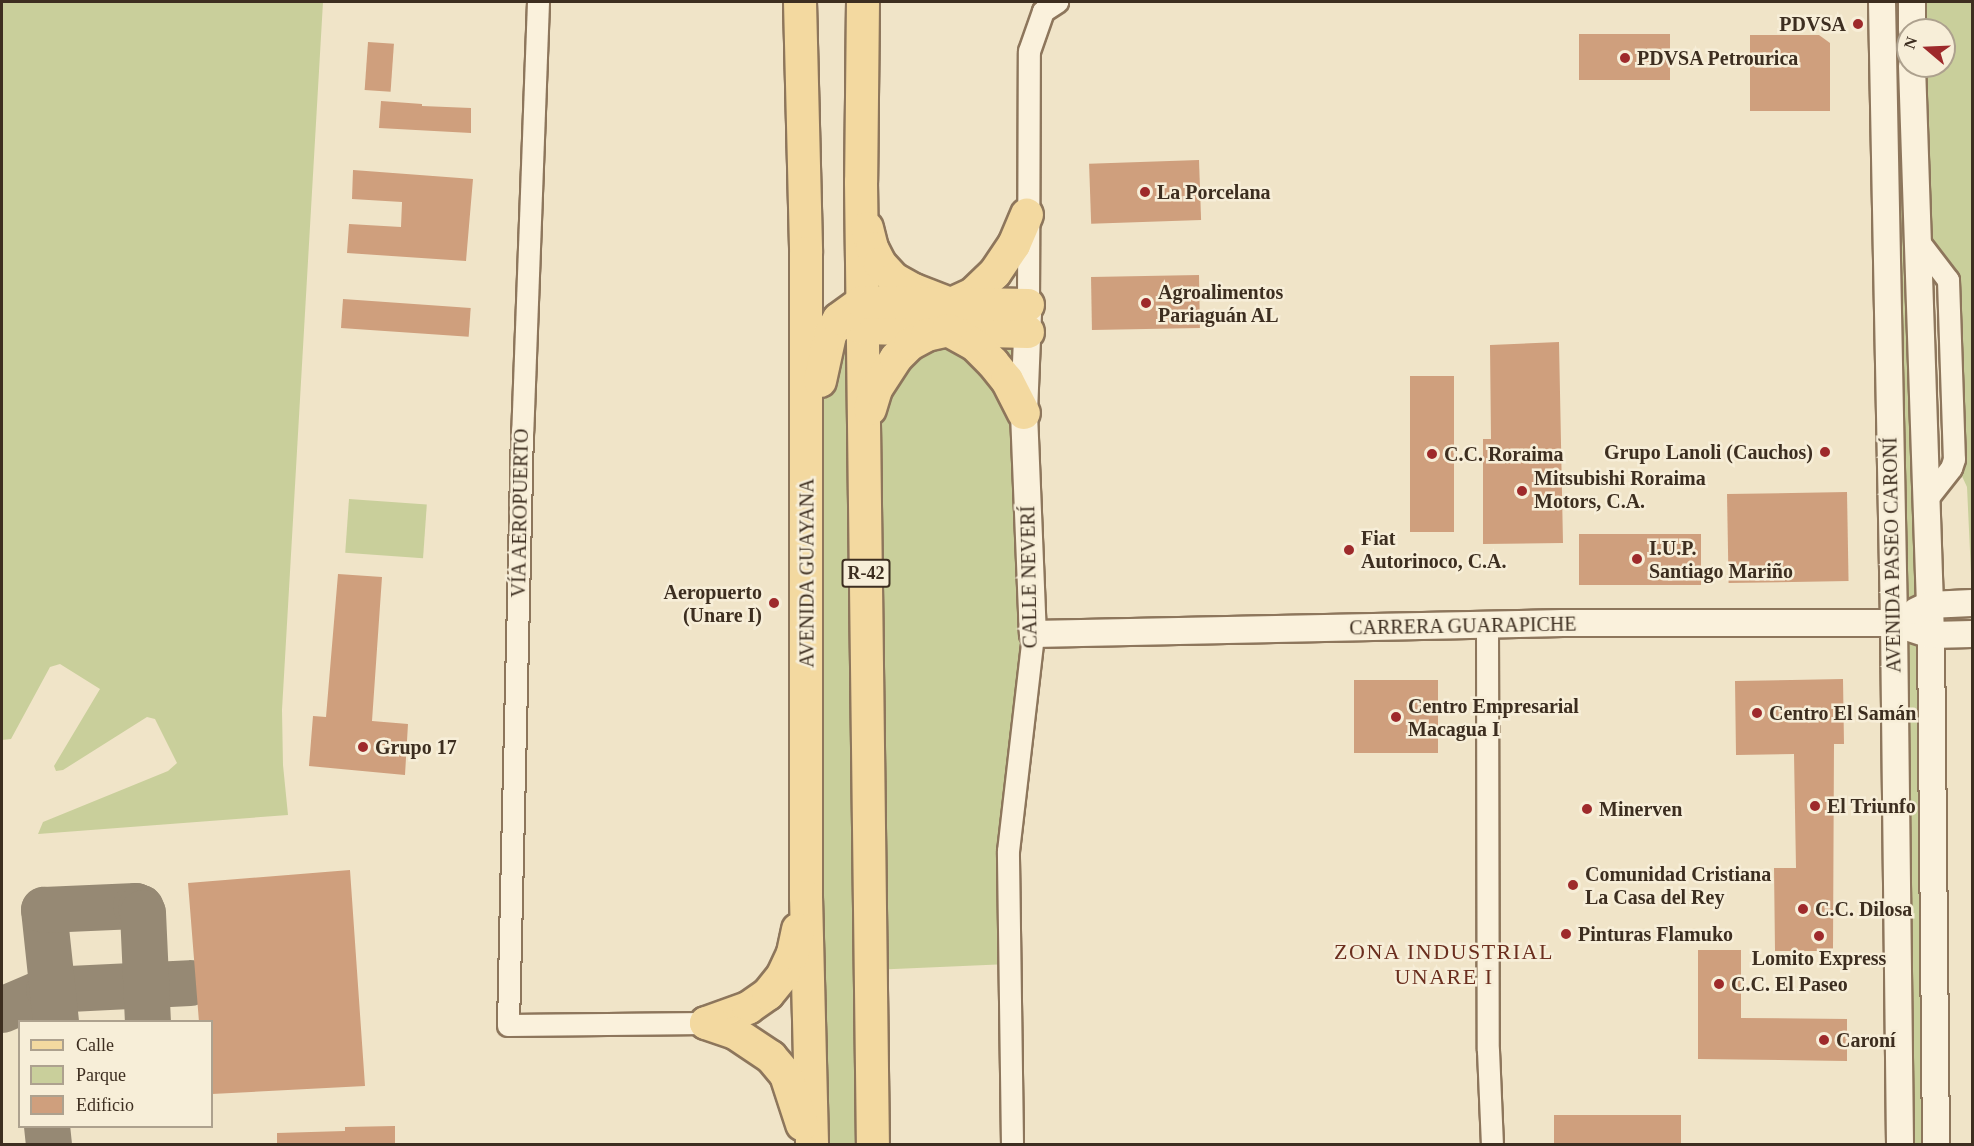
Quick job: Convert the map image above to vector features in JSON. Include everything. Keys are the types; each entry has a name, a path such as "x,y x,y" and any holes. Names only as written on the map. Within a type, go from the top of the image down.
{"main road":[{"name":"AVENIDA GUAYANA","path":"800,2 806,252 806,897 810,1144"},
{"name":"R-42","path":"863,2 861,182 855,317 864,443 873,1144"},
{"path":"861,182 867,230 880,264 894,279 914,290 949,317 993,363 1006,380 1024,413"},
{"path":"864,443 876,389 885,371 910,344 927,335 949,317 995,273 1014,245 1027,215"},
{"path":"806,252 820,291 855,317"},
{"path":"807,485 824,353 830,335 855,317 1028,319"},
{"path":"706,1023 748,1008 768,994 782,977 793,953 806,897"},
{"path":"706,1023 735,1033 771,1057 786,1075 810,1144"}],"street":[{"name":"VÍA AEROPUERTO","path":"538,2 522,430 508,1025 706,1023"},
{"name":"AVENIDA PASEO CARONÍ","path":"1882,2 1894,623 1900,1144"},
{"path":"1912,2 1912,18"},
{"name":"CALLE NEVERÍ","path":"1012,1144 1008,851 1033,634 1024,413 1028,319 1029,51 1050,7"},
{"name":"AVENIDA PASEO CARONÍ","path":"1912,78 1930,635 1936,1144"},
{"path":"1894,623 1929,604 1972,603"},
{"path":"1894,623 1930,635 1972,634"},
{"name":"CARRERA GUARAPICHE","path":"1033,634 1487,626 1894,623"},
{"path":"1487,626 1488,1050 1492,1144"}],"green space":[{"path":"2,2 323,2 282,710 283,765 288,815 38,834 43,822 168,771 177,763 155,719 147,717 63,770 56,771 54,766 100,689 60,664 50,667 11,739 2,740"},
{"path":"1882,2 1972,2 1972,595 1967,487 1954,459 1948,280 1916,239 1931,635 1936,1144 1900,1144"},
{"path":"863,328 864,438 910,344 1028,332 1033,633 1009,964 871,970 873,1144 812,1144 807,485 830,335"},
{"path":"349,499 427,504 423,558 345,553"}],"building":[{"name":"PDVSA Petrourica","path":"1579,34 1670,34 1670,80 1579,80"},
{"path":"1750,35 1819,35 1830,43 1830,111 1750,111"},
{"path":"368,42 394,44 391,92 365,90"},
{"path":"381,101 422,104 422,106 471,108 471,133 379,128"},
{"name":"La Porcelana","path":"1199,160 1201,220 1091,224 1089,164"},
{"path":"353,170 473,179 466,261 347,253 349,224 401,227 402,202 352,199"},
{"name":"Agroalimentos Pariaguán AL","path":"1199,275 1200,328 1092,330 1091,277"},
{"path":"343,299 471,308 469,337 341,328"},
{"name":"Mitsubishi Roraima Motors, C.A.","path":"1559,342 1563,543 1483,544 1483,439 1491,439 1490,345"},
{"name":"C.C. Roraima","path":"1410,376 1454,376 1454,532 1410,532"},
{"path":"1847,492 1849,581 1729,583 1727,494"},
{"path":"1579,534 1701,534 1701,585 1579,585"},
{"path":"338,574 382,577 372,721 408,724 405,775 309,766 313,716 326,717"},
{"path":"1843,679 1844,744 1834,744 1833,951 1775,951 1774,868 1796,868 1794,754 1736,755 1735,681"},
{"name":"Centro Empresarial Macagua I","path":"1354,680 1438,680 1438,753 1354,753"},
{"path":"350,870 365,1086 213,1094 213,1020 199,1020 188,883"},
{"name":"C.C. El Paseo","path":"1698,950 1741,950 1741,1018 1847,1019 1847,1061 1698,1059"},
{"path":"1554,1115 1681,1115 1681,1144 1554,1144"},
{"path":"395,1126 395,1144 277,1144 277,1133 345,1131 345,1127"}],"taxiway":[{"path":"56,1020 44,910 136,906 141,908 143,913 148,1020"},
{"path":"2,1010 49,990 190,983"},
{"path":"47,1128 49,1144"}],"place":[{"name":"PDVSA","path":"1858,24"},
{"name":"PDVSA Petrourica","path":"1625,58"},
{"name":"La Porcelana","path":"1145,192"},
{"name":"Agroalimentos Pariaguán AL","path":"1146,303"},
{"name":"Grupo Lanoli (Cauchos)","path":"1825,452"},
{"name":"C.C. Roraima","path":"1432,454"},
{"name":"Mitsubishi Roraima Motors, C.A.","path":"1522,491"},
{"name":"Fiat Autorinoco, C.A.","path":"1349,550"},
{"name":"I.U.P. Santiago Mariño","path":"1637,559"},
{"name":"Aeropuerto (Unare I)","path":"774,603"},
{"name":"Centro El Samán","path":"1757,713"},
{"name":"Centro Empresarial Macagua I","path":"1396,717"},
{"name":"Grupo 17","path":"363,747"},
{"name":"El Triunfo","path":"1815,806"},
{"name":"Minerven","path":"1587,809"},
{"name":"Comunidad Cristiana La Casa del Rey","path":"1573,885"},
{"name":"C.C. Dilosa","path":"1803,909"},
{"name":"Pinturas Flamuko","path":"1566,934"},
{"name":"Lomito Express","path":"1819,936"},
{"name":"C.C. El Paseo","path":"1719,984"},
{"name":"Caroní","path":"1824,1040"}],"district":[{"name":"ZONA INDUSTRIAL UNARE I","path":"1444,964"}]}
